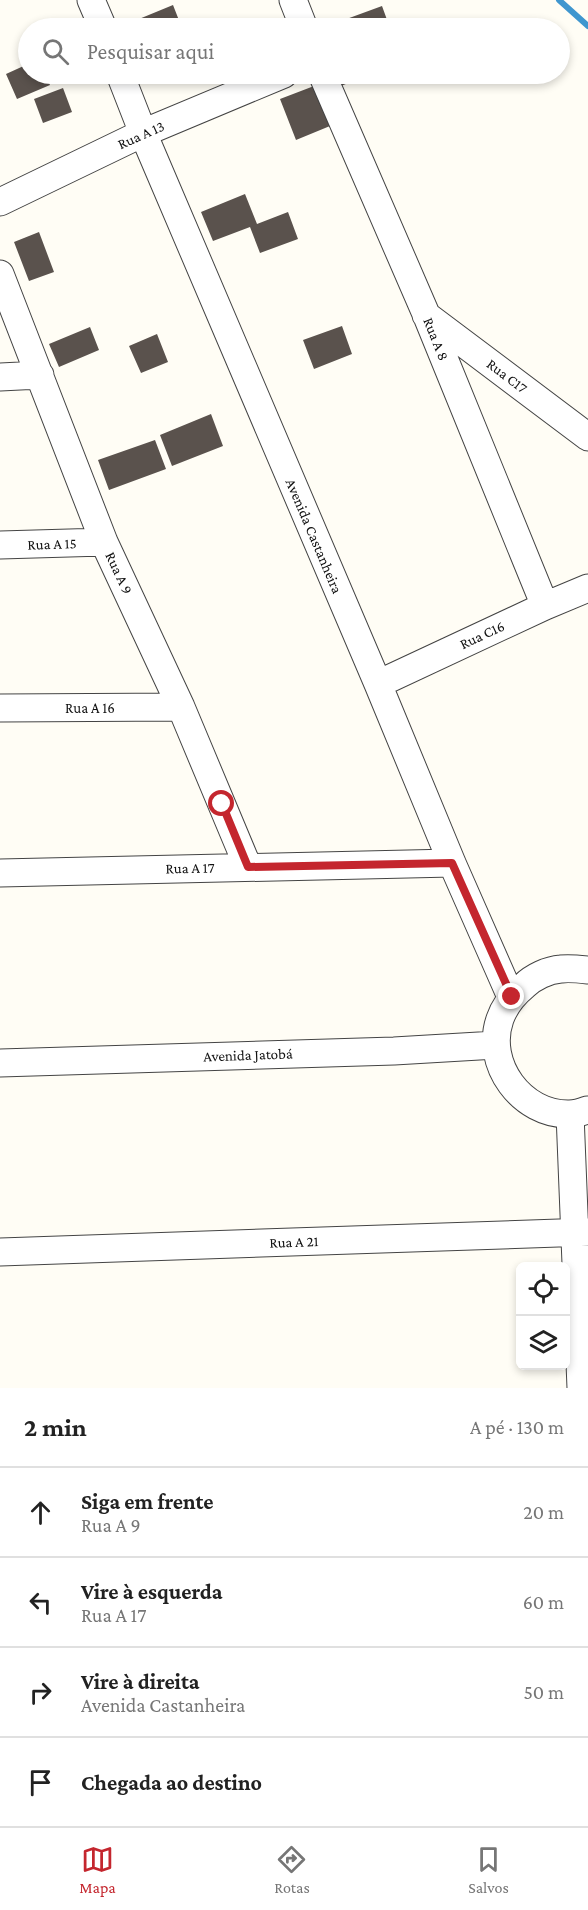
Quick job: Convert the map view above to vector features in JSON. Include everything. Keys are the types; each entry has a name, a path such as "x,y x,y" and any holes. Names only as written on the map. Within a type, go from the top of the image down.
{"street":[{"path":"91,0 98,18"},
{"path":"293,0 300,18"},
{"name":"Avenida Castanheira","path":"124,84 452,863 512,997"},
{"name":"Rua A 13","path":"0,202 143,133 260,84"},
{"name":"Rua A 8","path":"326,84 426,314 545,606"},
{"name":"Rua A 9","path":"0,274 104,542 181,707 248,867"},
{"name":"Rua C17","path":"426,314 588,437"},
{"path":"0,376 40,375"},
{"name":"Rua A 15","path":"0,545 104,542"},
{"name":"Rua C16","path":"378,684 588,588"},
{"name":"Rua A 16","path":"0,708 181,707"},
{"name":"Rua A 17","path":"0,873 452,863"},
{"path":"581,1388 582,1232 579,1112 543,1109 519,1095 503,1072 496,1045 500,1020 512,997 533,978 559,969 588,970"},
{"name":"Avenida Jatobá","path":"0,1063 394,1051 496,1045"},
{"name":"Rua A 21","path":"0,1252 582,1232"}],"building":[{"path":"173,5 178,18 141,18"},
{"path":"382,6 386,18 349,18"},
{"path":"18,69 18,84 50,85 17,99 6,74"},
{"path":"314,86 330,126 296,140 280,99"},
{"path":"63,88 72,112 43,123 34,99"},
{"path":"245,194 257,224 288,212 298,239 260,253 250,227 213,241 201,212"},
{"path":"39,232 54,272 29,281 14,242"},
{"path":"342,326 352,354 314,369 303,340"},
{"path":"90,327 99,350 59,367 49,344"},
{"path":"157,334 168,362 141,373 129,346"},
{"path":"211,414 223,446 172,466 160,435"},
{"path":"155,440 166,469 109,490 98,460"}],"waterway":[{"path":"559,0 588,26"}],"route":[{"path":"222,804 248,867 452,863 512,997"}]}
